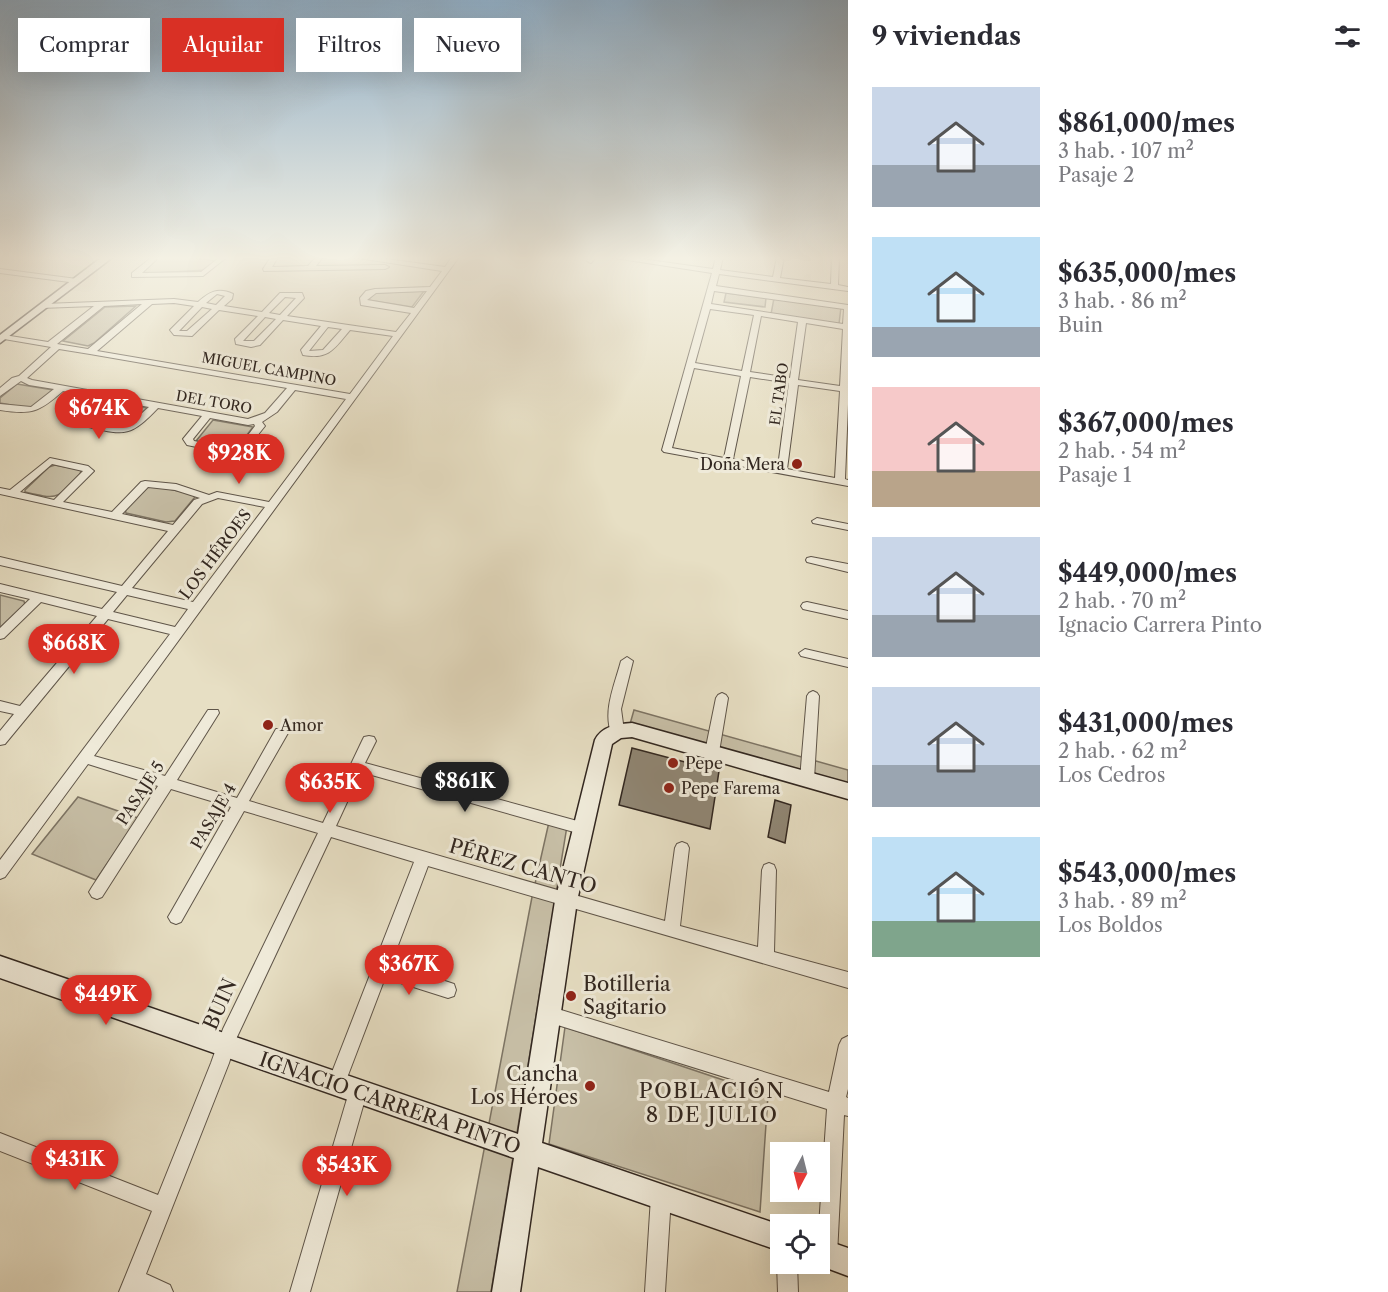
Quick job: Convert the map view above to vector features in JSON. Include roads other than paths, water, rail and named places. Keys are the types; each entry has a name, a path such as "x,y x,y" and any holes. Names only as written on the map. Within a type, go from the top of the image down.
{"street":[{"path":"2,339 30,317"},
{"path":"0,393 15,380 22,378 54,345 86,317"},
{"path":"90,351 131,317"},
{"path":"187,317 174,330 177,333 189,334 208,317"},
{"path":"259,317 239,339 239,342 251,345 257,343 282,317"},
{"path":"284,317 399,335"},
{"name":"LOS HÉROES","path":"0,872 412,317"},
{"path":"704,317 667,450 844,483 847,326 782,317"},
{"path":"728,462 757,317"},
{"name":"EL TABO","path":"782,471 802,320"},
{"path":"326,324 305,350 306,353 319,356 325,354 348,327"},
{"name":"MIGUEL CAMPINO","path":"2,339 54,345 352,397"},
{"path":"690,365 846,390"},
{"name":"DEL TORO","path":"22,378 29,382 114,398 258,422 266,418 293,387"},
{"path":"0,407 30,412 36,410 61,388"},
{"path":"114,398 90,420 92,425 124,431 132,429 156,405"},
{"path":"208,415 188,439 190,443 235,452 242,449 260,426 258,422"},
{"path":"12,494 50,461 85,468 89,471 56,503"},
{"path":"114,516 145,484 153,483 195,491 206,497"},
{"path":"0,491 175,529"},
{"path":"0,740 198,502 206,497 224,496 272,505"},
{"path":"817,521 848,527"},
{"path":"811,560 848,568"},
{"path":"0,561 196,608"},
{"path":"0,588 178,632"},
{"path":"0,634 38,598"},
{"path":"807,606 848,615"},
{"path":"805,653 848,663"},
{"path":"617,731 615,709 627,662"},
{"path":"807,779 813,696"},
{"path":"712,752 722,698"},
{"path":"0,706 23,712"},
{"name":"PASAJE 5","path":"97,892 213,713"},
{"path":"506,1292 566,901 581,828 602,745 607,736 617,731 632,730 848,791"},
{"name":"PASAJE 4","path":"176,917 281,733"},
{"name":"BUIN","path":"131,1286 225,1047 325,830 369,741"},
{"name":"PÉREZ CANTO","path":"84,758 566,901 848,980"},
{"path":"357,766 581,828"},
{"path":"671,931 682,848"},
{"path":"300,1292 347,1088 381,969 423,859"},
{"path":"766,957 769,870"},
{"name":"IGNACIO CARRERA PINTO","path":"0,967 770,1235"},
{"path":"381,969 448,990"},
{"path":"548,1014 842,1106"},
{"path":"831,1256 848,1045"},
{"path":"0,1142 163,1206"},
{"path":"655,1292 661,1197"},
{"path":"787,1274 788,1292"},
{"path":"131,1286 164,1292"}],"place":[{"name":"Doña Mera","path":"797,464"},
{"name":"Amor","path":"268,725"},
{"name":"Pepe","path":"673,763"},
{"name":"Pepe Farema","path":"669,788"},
{"name":"Botilleria Sagitario","path":"571,996"},
{"name":"Cancha Los Héroes","path":"590,1086"}],"district":[{"name":"POBLACIÓN 8 DE JULIO","path":"712,1103"}]}
